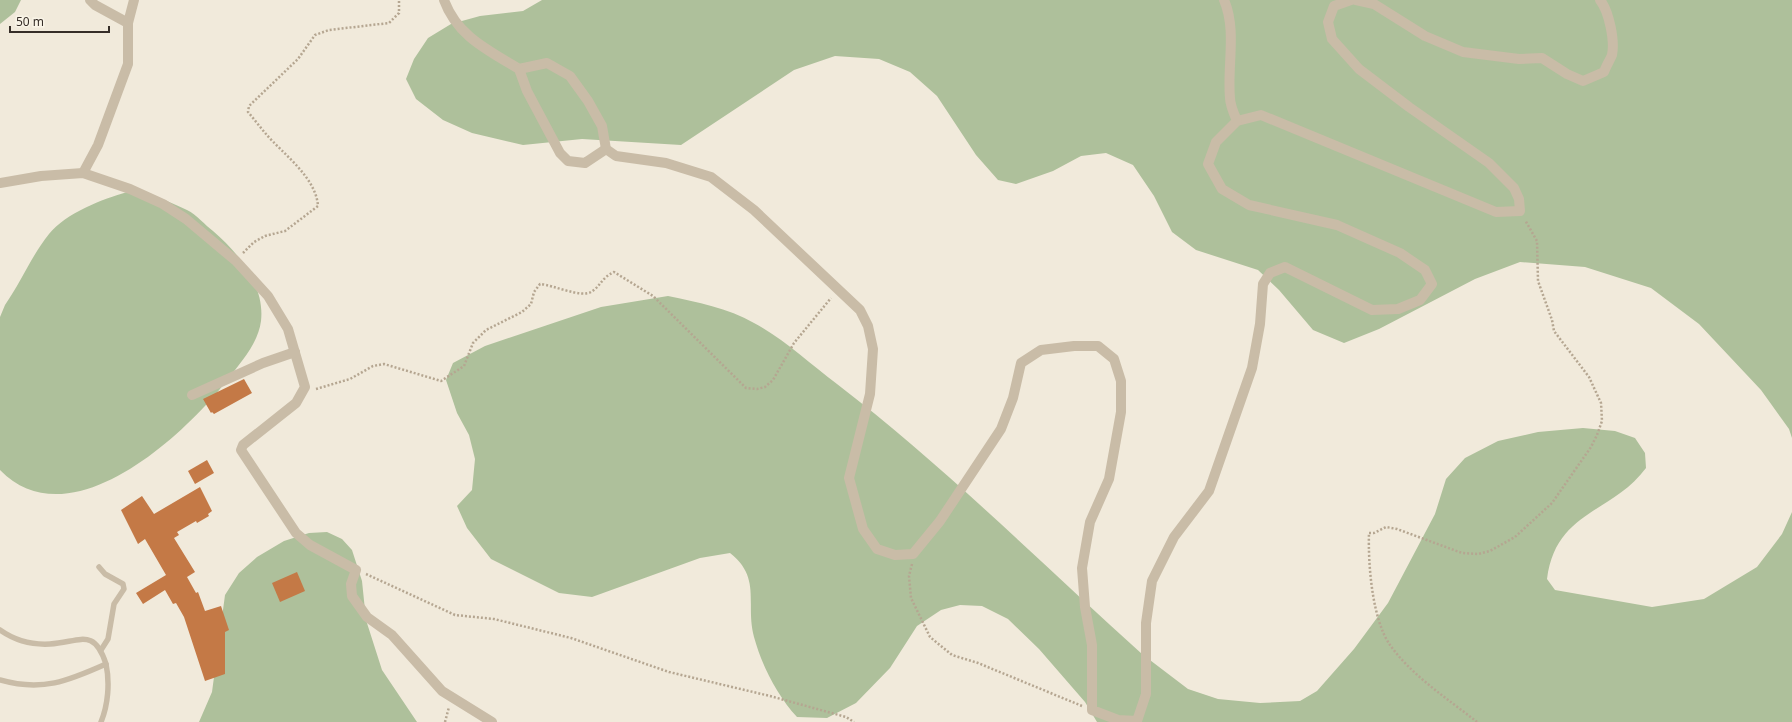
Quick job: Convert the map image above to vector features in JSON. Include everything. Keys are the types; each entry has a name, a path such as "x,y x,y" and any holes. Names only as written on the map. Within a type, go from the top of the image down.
{"street":[{"path":"90,0 128,23"},
{"path":"83,173 98,145 128,64 128,23 134,0"},
{"path":"444,0 450,16 468,36 490,52 519,69 527,91 545,126 560,153 568,161 585,163 606,149"},
{"path":"1224,0 1227,6 1231,36 1230,99 1237,121"},
{"path":"519,69 548,63 570,76 588,101 602,126 606,149 616,156 666,163 711,177 754,210 860,310 868,326 873,349 870,394 849,478 863,529 877,549 895,555 913,554 940,521 1000,429 1013,398 1021,363 1041,350 1074,346 1098,346 1114,359 1121,381 1121,412 1109,479 1090,522 1082,568 1085,607 1092,644 1092,710 1118,720 1136,721 1146,694 1146,622 1152,581 1174,537 1208,491 1252,368 1260,324 1263,284 1270,272 1285,267 1372,310 1398,309 1420,300 1432,284 1425,270 1400,253 1336,225 1249,205 1222,189 1208,164 1216,142 1237,121 1261,115 1496,212 1520,211 1520,199 1514,188 1489,163 1409,107 1366,74 1332,39 1328,22 1334,6 1351,0"},
{"path":"1356,0 1374,4 1426,36 1463,52 1519,59 1542,58 1567,74 1583,81 1604,72 1612,54 1612,32 1604,5 1600,0"},
{"path":"0,183 41,176 83,173 130,189 163,204 186,219 236,261 268,296 288,329 306,387 296,404 243,445 241,450 296,533 310,545 356,570 351,584 352,596 367,617 392,635 442,691 492,722"},
{"path":"192,395 263,363 295,352"}],"lane":[{"path":"99,567 105,574 123,584 124,589 114,604 108,639 101,650"},
{"path":"0,630 8,635 32,643 50,644 82,638 94,642 101,650 109,675 106,704 101,722"},
{"path":"0,680 16,685 49,685 76,678 106,664"}],"path":[{"path":"236,261 254,242 265,236 285,231 318,206 318,200 304,173 266,134 248,112 249,106 298,59 315,35 329,30 389,23 399,13 399,0"},
{"path":"1477,722 1411,669 1390,645 1378,617 1368,559 1369,533 1374,533 1386,527 1397,529 1462,553 1478,554 1490,551 1515,537 1552,502 1591,447 1597,435 1602,421 1601,403 1589,377 1554,331 1552,320 1538,282 1537,241 1520,211"},
{"path":"306,387 318,389 350,379 373,366 384,364 441,381 464,366 473,343 486,330 522,312 531,304 534,292 540,284 584,294 592,292 606,276 614,272 653,296 746,388 757,389 765,387 773,380 794,343 838,290"},
{"path":"913,554 909,576 911,598 930,637 952,655 1092,710"},
{"path":"356,570 455,615 494,619 571,638 669,672 770,696 846,717 854,722"}],"green space":[{"path":"0,0 21,0 15,12 0,24"},
{"path":"542,0 1792,0 1792,438 1789,429 1761,390 1699,324 1651,288 1585,267 1520,262 1475,279 1379,329 1344,343 1313,330 1279,290 1258,270 1196,250 1172,232 1154,196 1133,165 1106,153 1081,156 1053,171 1016,184 998,180 976,155 937,96 910,72 879,59 835,56 794,70 681,145 582,139 523,145 472,133 443,120 416,99 406,79 414,59 428,38 451,24 480,16 523,11"},
{"path":"127,192 148,193 191,212 232,249 248,271 259,295 261,321 259,329 253,345 209,402 184,427 155,451 124,472 92,488 59,494 28,489 0,470 0,317 5,305 37,251 56,226 85,208"},
{"path":"668,296 712,306 734,313 765,329 786,344 877,415 954,481 1142,654 1188,689 1218,699 1260,703 1300,701 1317,691 1354,649 1388,603 1435,514 1446,479 1465,458 1498,441 1538,432 1583,428 1615,431 1635,438 1645,453 1646,468 1632,483 1573,526 1561,539 1552,556 1547,579 1555,590 1652,607 1704,599 1757,567 1782,534 1792,512 1792,722 1097,722 1085,702 1039,649 1008,619 982,606 960,605 941,610 917,626 890,668 856,703 827,718 797,717 777,690 761,659 752,625 751,592 749,582 746,572 740,562 730,553 700,558 592,597 559,593 491,559 467,528 457,506 472,490 475,459 469,435 457,413 446,380 453,363 485,346 601,307"},
{"path":"327,532 342,539 352,550 362,581 366,620 382,670 417,722 199,722 212,692 225,595 239,573 257,557 284,541 309,533"}],"building":[{"path":"244,379 252,393 214,414 212,412 211,413 203,399"},
{"path":"207,460 214,473 195,484 188,471"},
{"path":"200,487 212,511 208,514 209,516 197,523 196,521 177,532 179,535 174,538 195,572 187,577 196,593 198,592 205,611 221,606 229,630 225,632 225,674 205,681 184,617 176,603 173,604 165,590 143,604 136,593 166,575 145,539 138,544 121,510 142,496 154,514"},
{"path":"297,572 305,591 280,602 272,583"}]}
